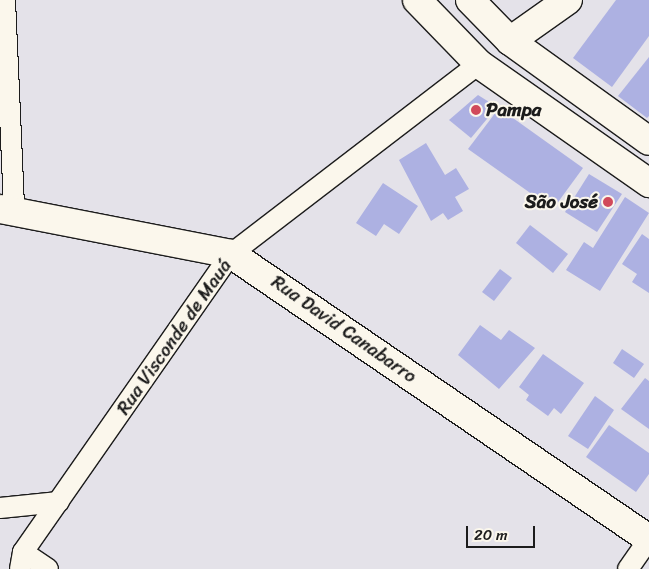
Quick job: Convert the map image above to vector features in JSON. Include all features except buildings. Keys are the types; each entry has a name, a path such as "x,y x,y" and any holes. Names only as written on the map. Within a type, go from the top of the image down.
{"street":[{"path":"5,0 7,210"},
{"path":"417,0 479,64 649,183"},
{"path":"470,0 510,41 649,141"},
{"path":"510,41 568,0"},
{"name":"Rua Visconde de Mauá","path":"22,560 59,502 231,254 479,64"},
{"name":"Rua David Canabarro","path":"7,210 231,254 649,539"},
{"path":"0,508 59,502"},
{"path":"628,569 649,539"},
{"path":"22,560 48,569"}],"place":[{"name":"Pampa","path":"476,110"},
{"name":"São José","path":"608,202"}]}
